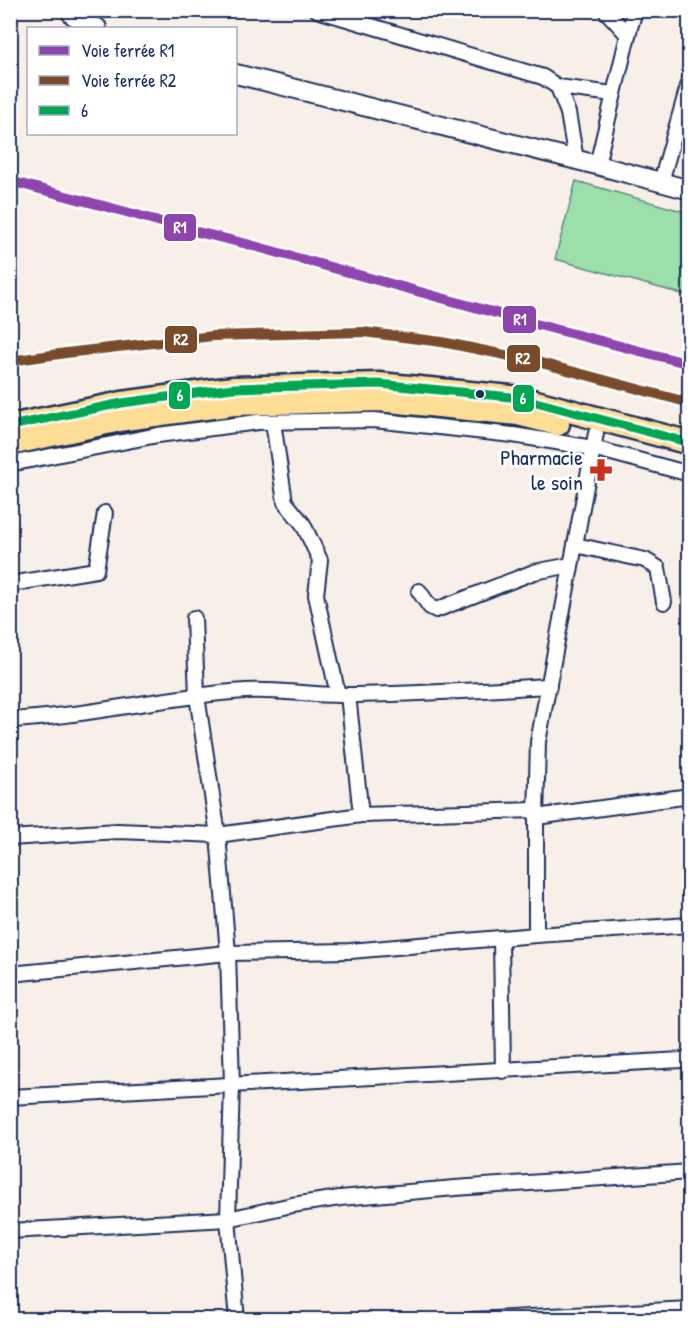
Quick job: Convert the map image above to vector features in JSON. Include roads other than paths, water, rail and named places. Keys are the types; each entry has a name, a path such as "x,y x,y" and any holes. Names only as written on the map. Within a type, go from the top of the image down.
{"main road":[{"path":"10,426 122,403 233,388 379,384 521,398 690,443"},
{"path":"10,444 125,419 234,404 379,400 518,414 594,440 690,456"}],"street":[{"path":"69,10 73,15 95,27"},
{"path":"317,10 543,77 558,87 613,94"},
{"path":"605,10 628,35"},
{"path":"597,165 635,10"},
{"path":"237,74 690,190"},
{"path":"661,182 690,78"},
{"path":"558,87 568,113 576,160"},
{"path":"10,464 158,435 258,422 374,420 513,435 594,440 690,474"},
{"path":"273,422 285,502 303,524 320,560 316,596 343,695 361,816"},
{"path":"536,934 538,742 594,440"},
{"path":"10,584 96,570 105,513"},
{"path":"575,544 645,560 658,568 664,602"},
{"path":"419,591 430,607 436,610 534,572 571,565"},
{"path":"194,618 197,696 218,835 228,953 232,1084 228,1219 237,1320"},
{"path":"10,720 46,718 247,691 343,695 549,686"},
{"path":"10,838 118,831 218,835 361,816 536,814 690,796"},
{"path":"10,974 228,953 350,951 536,934 690,925"},
{"path":"501,939 503,1071"},
{"path":"10,1097 503,1071 690,1058"},
{"path":"10,1231 228,1219 292,1205 340,1198 690,1172"},
{"path":"473,1320 690,1309"}],"rail line":[{"name":"R1","path":"10,181 690,364"},
{"name":"R2","path":"10,361 213,336 363,332 442,342 530,360 690,403"}],"place":[{"name":"Pharmacie le soin","path":"601,470"}]}
